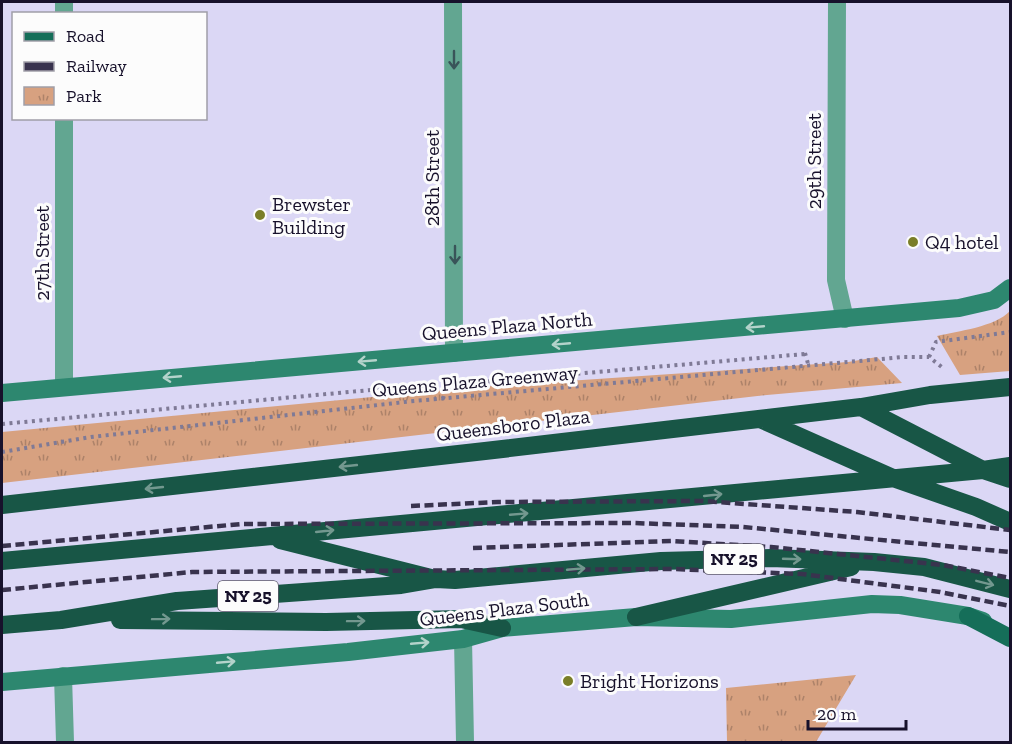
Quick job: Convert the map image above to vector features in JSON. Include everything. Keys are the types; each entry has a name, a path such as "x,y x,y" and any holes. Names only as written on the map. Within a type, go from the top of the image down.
{"highway":[{"name":"Queensboro Plaza","path":"2,505 861,406 930,394 1011,387"},
{"path":"861,406 983,470 1011,479"},
{"path":"760,418 893,478 976,507 1011,522"},
{"path":"266,537 1011,466"},
{"name":"NY 25","path":"2,561 266,537 436,579 455,580 661,561 771,558 874,562 924,567 1011,589"},
{"path":"636,617 874,562"},
{"name":"NY 25","path":"2,626 61,620 177,601 401,585 436,579"},
{"path":"61,620 183,619 326,622 461,619 502,628"}],"main road":[{"name":"Queens Plaza North","path":"2,393 972,307 994,300 1011,288"},
{"name":"Queens Plaza South","path":"2,682 348,652 463,639 502,628 636,617 731,619 872,604 900,605 968,616 1011,630"},
{"path":"968,616 1011,638"}],"street":[{"name":"28th Street","path":"453,2 454,353"},
{"name":"29th Street","path":"837,2 836,280 845,319"},
{"name":"27th Street","path":"64,120 64,387"},
{"path":"463,639 465,742"},
{"path":"63,676 65,742"}],"path":[{"path":"947,371 929,357 936,342 1011,332"},
{"path":"2,424 414,386 805,354 809,367"},
{"name":"Queens Plaza Greenway","path":"2,452 91,437 443,399 918,356 929,357"},
{"path":"443,399 449,376"}],"green space":[{"path":"1010,311 1010,371 960,375 937,336 986,325"},
{"path":"877,357 902,383 767,395 2,483 2,432 477,387 848,362"},
{"path":"856,675 816,742 727,742 726,688"}],"railway":[{"path":"411,506 498,502 703,501 857,512 1010,530"},
{"path":"2,546 241,524 634,523 743,527 1010,552"},
{"path":"473,548 672,541 771,547 943,565 1010,578"},
{"path":"2,590 192,572 673,569 802,574 940,592 1010,606"}],"place":[{"name":"Brewster Building","path":"260,215"},
{"name":"Q4 hotel","path":"913,242"},
{"name":"Bright Horizons","path":"568,681"}]}
